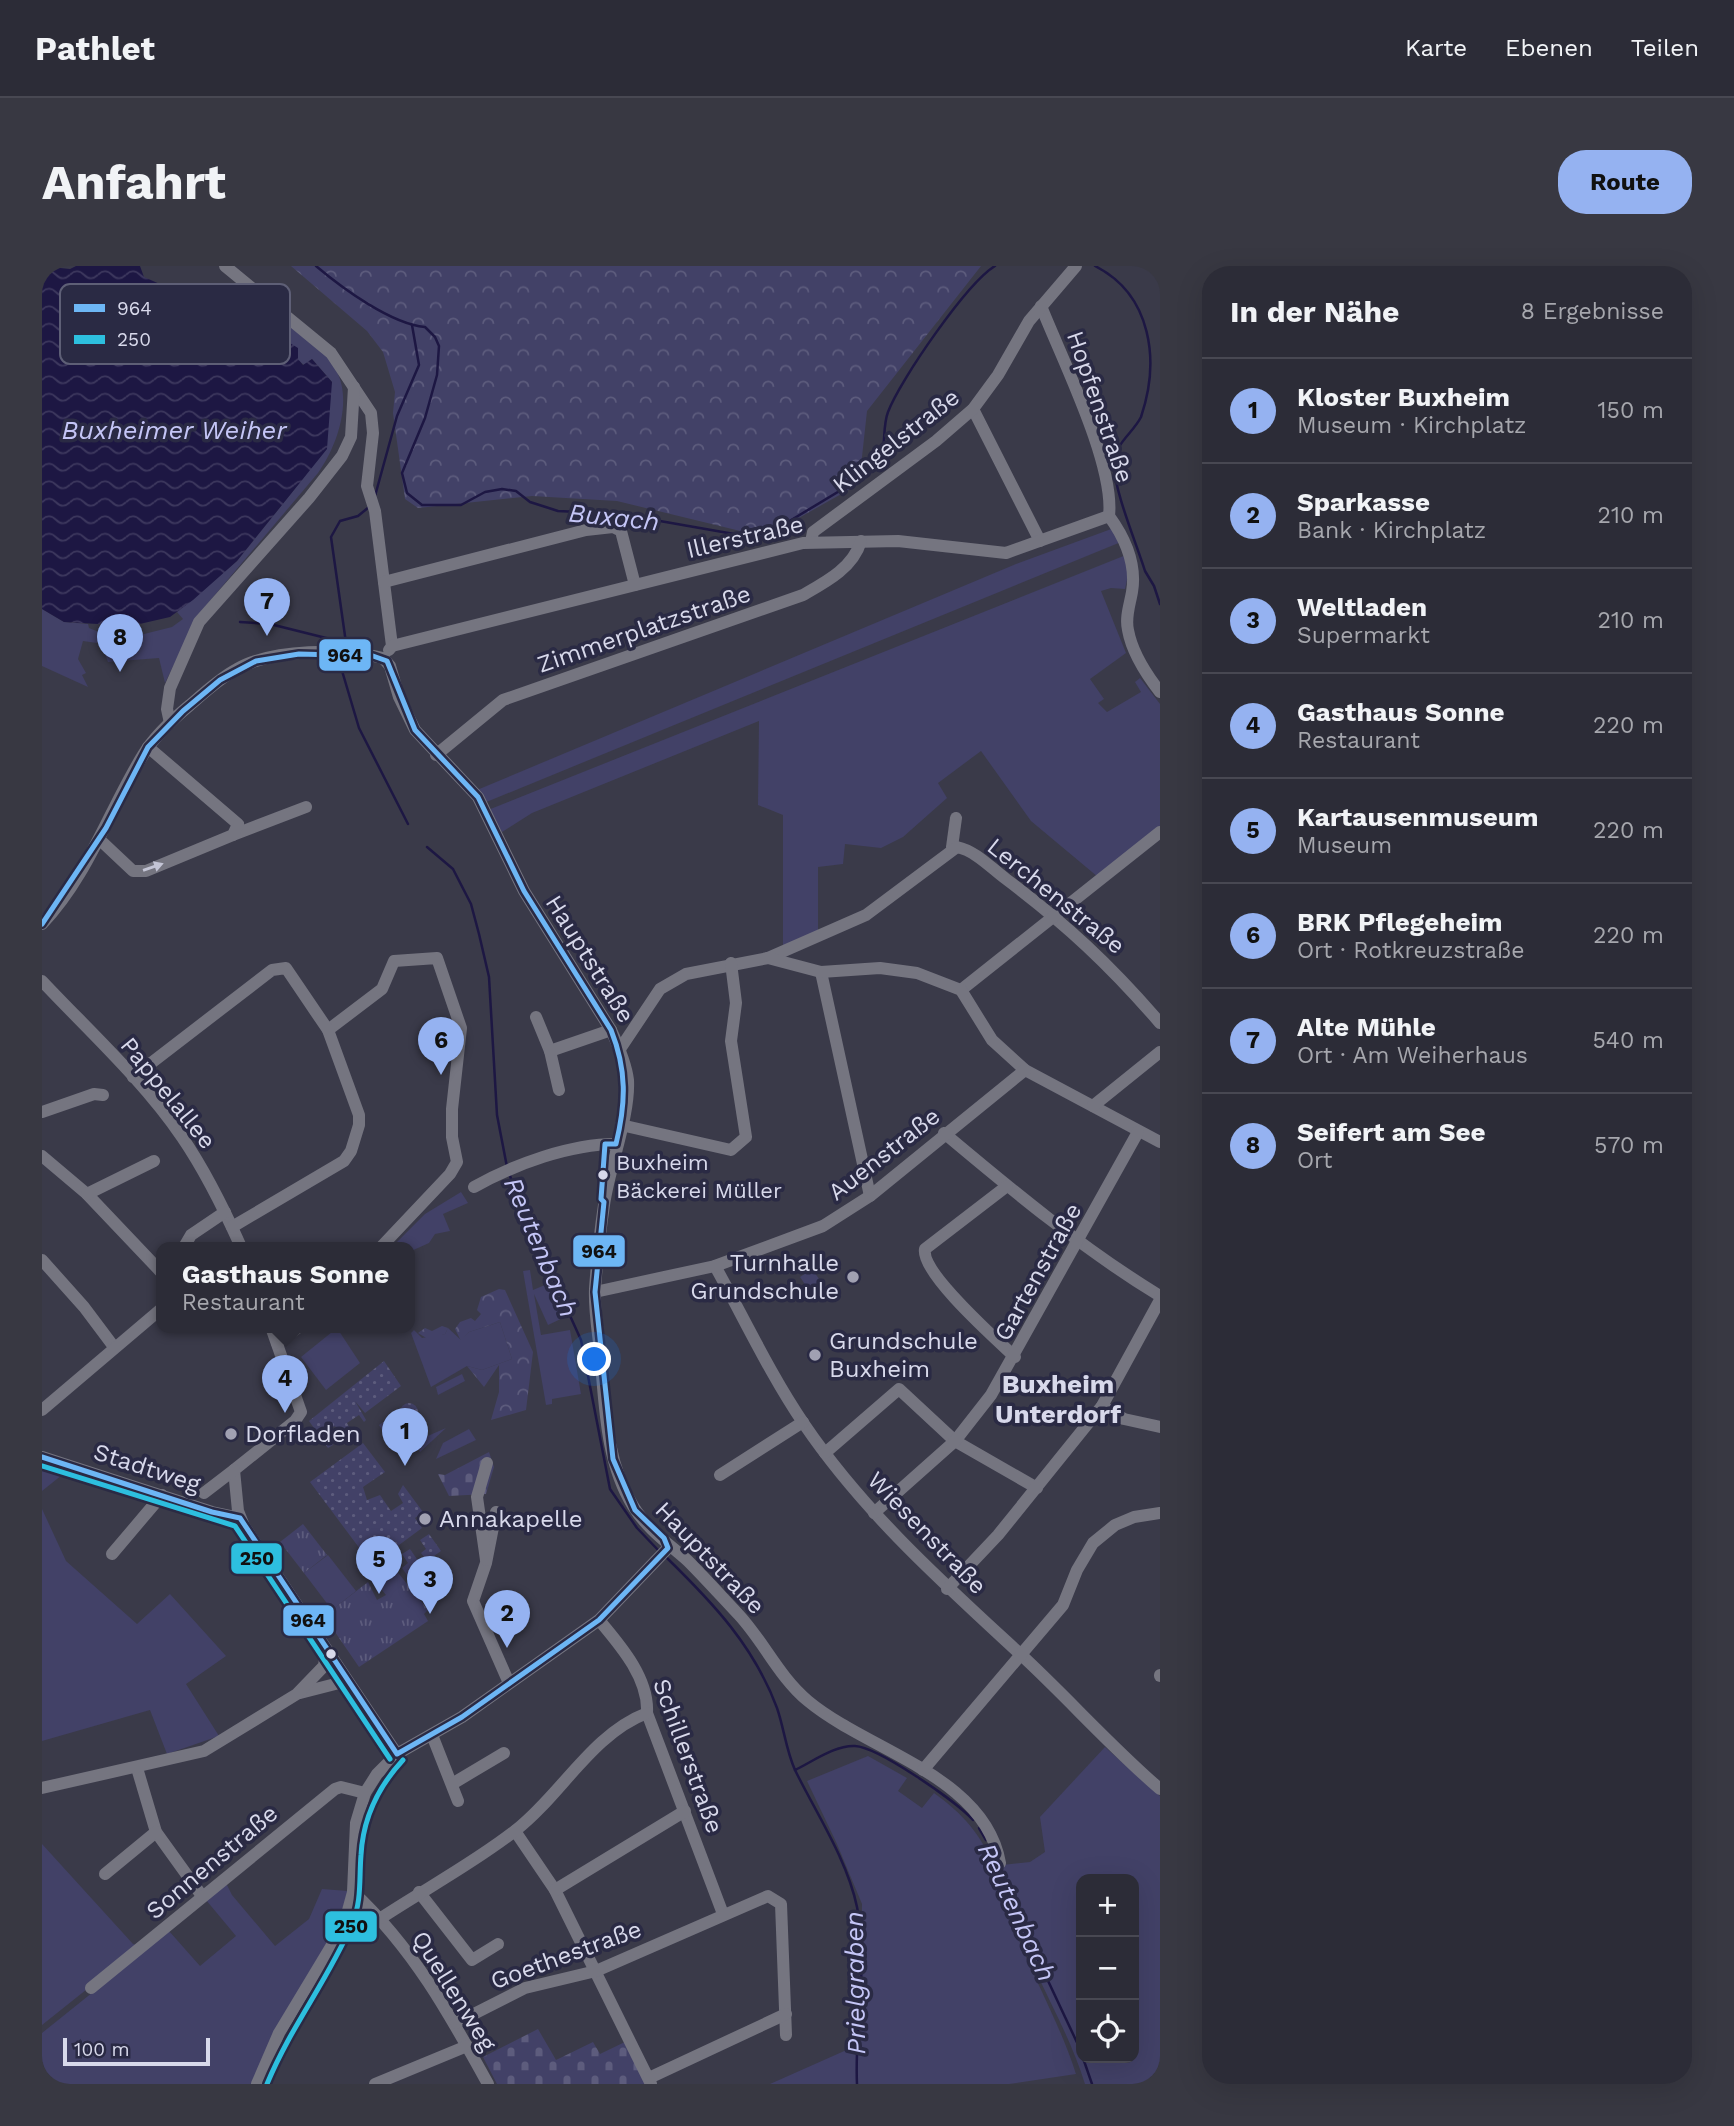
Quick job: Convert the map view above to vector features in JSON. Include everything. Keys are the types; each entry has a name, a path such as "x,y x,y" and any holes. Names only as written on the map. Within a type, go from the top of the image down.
{"street":[{"path":"225,266 247,284"},
{"name":"Klingelstraße","path":"811,542 813,532 936,441 973,410 1041,306 1076,266"},
{"name":"Hopfenstraße","path":"1041,306 1097,450 1110,502 1111,518 1122,534 1132,562 1133,582 1128,630 1144,670 1160,692"},
{"path":"42,924 99,839 148,747 170,723 229,674 256,661 325,653 383,658 393,646 375,511 367,486 373,423 367,405 331,353 290,319"},
{"path":"170,723 167,709 170,688 194,631 342,456 351,437 354,387"},
{"path":"973,410 1040,541"},
{"name":"Illerstraße","path":"393,646 811,542 924,543 1002,553 1111,518"},
{"path":"384,582 586,530 613,527 621,531 635,585"},
{"name":"Zimmerplatzstraße","path":"436,755 503,700 803,595 849,563 861,541"},
{"name":"Hauptstraße","path":"383,658 390,666 406,716 436,755 478,797 529,900 611,1030 620,1049 628,1081 604,1202 595,1292 606,1411 617,1470 635,1510 664,1538 664,1553 689,1563 739,1615 788,1681 806,1700 833,1721 923,1770 982,1820 995,1843 1000,1863"},
{"path":"148,747 238,824 233,835"},
{"path":"99,839 133,872 146,871 306,807"},
{"path":"952,847 956,818"},
{"path":"961,990 1160,832"},
{"name":"Lerchenstraße","path":"768,958 866,915 952,847 974,854 1056,916 1112,967 1160,1023"},
{"path":"328,1030 382,989 394,961 437,958 461,1028 452,1108 452,1137 457,1161 450,1174 385,1242"},
{"path":"620,1049 648,1004 673,980 686,974 731,963 768,958 821,972 880,968 917,973 961,990 992,1040 1025,1070 1160,1142"},
{"path":"621,1125 731,1150 746,1137 731,1041 736,1003 731,963"},
{"path":"133,1077 272,971 280,967 291,972 328,1030 359,1115 351,1151 330,1171 232,1227"},
{"path":"821,972 870,1196"},
{"name":"Pappelallee","path":"42,981 133,1077 181,1135 225,1212 239,1242"},
{"path":"536,1017 550,1051 559,1090"},
{"path":"550,1051 611,1030"},
{"path":"1093,1106 1160,1052"},
{"name":"Auenstraße","path":"595,1292 715,1266 823,1226 870,1196 944,1133 1025,1070"},
{"path":"42,1112 93,1094 103,1095"},
{"name":"Gartenstraße","path":"874,1513 955,1441 991,1395 1015,1357 1138,1132"},
{"path":"944,1133 1079,1242 1160,1298 1102,1406 1037,1488 947,1589"},
{"path":"474,1187 509,1171 569,1150 616,1144"},
{"path":"42,1156 87,1194 156,1267"},
{"path":"87,1194 154,1161"},
{"path":"1007,1186 926,1249 924,1254 930,1267 970,1314 1015,1357"},
{"path":"187,1242 191,1236 225,1212"},
{"path":"42,1260 84,1307 114,1347"},
{"name":"Wiesenstraße","path":"715,1266 803,1422 874,1513 947,1589 1020,1654 1160,1789"},
{"path":"42,1410 156,1313"},
{"path":"273,1333 277,1343 291,1333"},
{"name":"Stadtweg","path":"204,1493 295,1421 301,1412 277,1343"},
{"path":"825,1452 899,1389 955,1441 1037,1488"},
{"path":"1102,1406 1125,1419 1160,1427"},
{"path":"720,1475 803,1422"},
{"name":"Stadtweg","path":"42,1457 240,1518"},
{"path":"486,1563 477,1497 487,1462"},
{"path":"234,1470 240,1518 397,1754"},
{"path":"111,1554 162,1495"},
{"path":"496,1512 486,1563 473,1601 509,1683"},
{"path":"923,1770 1063,1605 1077,1570 1093,1543 1115,1525 1134,1517 1160,1513"},
{"path":"257,2084 279,2034 338,1935 353,1892 356,1823 365,1793 377,1774 397,1754 432,1735 599,1620 664,1553"},
{"name":"Schillerstraße","path":"599,1620 634,1668 646,1700 647,1713 723,1914"},
{"path":"42,1788 205,1751 298,1693 324,1666 326,1651"},
{"path":"298,1693 347,1681"},
{"path":"381,1918 515,1831 607,1738 628,1721 647,1713"},
{"path":"432,1735 458,1801"},
{"path":"452,1784 504,1753"},
{"path":"137,1768 156,1832 202,1896"},
{"name":"Sonnenstraße","path":"92,1988 335,1789 346,1788 365,1793"},
{"path":"555,1890 685,1811"},
{"path":"515,1831 555,1890 650,2081 786,2014 786,2035"},
{"path":"105,1874 156,1832"},
{"name":"Quellenweg","path":"353,1892 381,1918 422,1970 456,2023 488,2084"},
{"path":"419,1892 468,1962 498,1944"},
{"name":"Goethestraße","path":"456,2023 524,1988 596,1971 768,1896 781,1904 786,2014"},
{"path":"375,2084 467,2046"}],"green space":[{"path":"291,266 981,266 867,411 859,484 765,537 617,501 532,496 418,508 405,499 393,413 395,392 383,352 367,331"},
{"path":"290,325 327,357 341,382 343,409 337,437 318,473 198,615 165,683 159,658 108,662 101,643 116,634 124,639 172,627 183,619 177,612 237,561 305,476 332,382 312,359 304,365 290,353"},
{"path":"1114,528 1121,542 484,803 477,790 1016,564"},
{"path":"1126,555 1128,575 1125,589 1111,588 1101,591 1126,653 1090,679 1104,699 1098,703 1107,712 1141,692 1135,682 1140,678 1160,704 1160,826 1098,877 1031,821 981,751 938,783 947,798 903,837 881,848 845,844 843,864 818,867 818,934 783,947 783,815 758,805 759,721 532,813 502,832 488,810"},
{"path":"42,609 64,622 88,624 89,628 104,634 97,643 83,641 78,659 86,673 82,675 88,687 42,666"},
{"path":"461,1192 468,1203 443,1214 450,1231 435,1234 429,1243 415,1249 415,1242 397,1242 425,1214"},
{"path":"812,1269 829,1293 817,1302 800,1277"},
{"path":"530,1270 533,1290 552,1282 567,1316 548,1325 534,1294 541,1335 570,1330 581,1394 552,1399 552,1404 546,1405 523,1271"},
{"path":"499,1289 505,1290 533,1352 526,1410 491,1420 499,1392 499,1365 484,1387 467,1366 482,1370 512,1359 500,1322 469,1332 461,1341 455,1329 460,1322 471,1318 475,1321 481,1314 477,1310 481,1297"},
{"path":"500,1322 512,1359 482,1370 467,1366 431,1387 411,1333 415,1331 422,1338 445,1334 448,1328 461,1340 469,1332"},
{"path":"442,1326 448,1328 445,1334 428,1339 418,1333 425,1328 432,1331"},
{"path":"331,1333 340,1333 360,1363 326,1390 301,1357"},
{"path":"384,1361 401,1386 365,1413 355,1401 366,1420 364,1422 359,1415 347,1423 351,1431 342,1437 335,1426 325,1432 333,1445 328,1448 309,1421"},
{"path":"462,1374 465,1381 438,1395 436,1387"},
{"path":"409,1403 415,1406 418,1412 415,1418 409,1421 403,1418 400,1412 403,1406"},
{"path":"388,1419 400,1437 390,1443 379,1425"},
{"path":"446,1428 420,1452 414,1442"},
{"path":"469,1429 476,1440 436,1459 443,1443"},
{"path":"363,1443 385,1472 363,1487 367,1500 380,1495 391,1511 403,1503 398,1494 403,1485 423,1512 415,1518 422,1528 372,1565 310,1482"},
{"path":"489,1452 494,1467 486,1494 449,1496 438,1474 445,1475"},
{"path":"42,1463 67,1471 42,1491"},
{"path":"42,1509 66,1561 137,1624 170,1594 226,1656 186,1684 219,1736 167,1754 150,1710 42,1741"},
{"path":"303,1524 327,1555 304,1573 280,1542"},
{"path":"429,1534 441,1551 427,1561 421,1553 426,1549 420,1540"},
{"path":"410,1549 421,1565 407,1575 402,1568 408,1563 402,1554"},
{"path":"328,1555 356,1591 332,1610 304,1573"},
{"path":"391,1564 428,1610 424,1614 428,1621 359,1667 324,1616 368,1582 377,1600 386,1595 372,1578"},
{"path":"1105,1747 1160,1796 1160,2084 1085,2084 1078,2063 1139,2063 1139,1874 1076,1874 1076,2059 1015,1922 1002,1865 1030,1862 1045,1852 1040,1817"},
{"path":"868,1756 907,1778 898,1791 922,1808 934,1793 954,1809 977,1834 994,1866 997,1866 1011,1920 1076,2074 1009,2084 770,2084 860,2044 862,1904 807,1781"},
{"path":"42,1844 133,1944 141,1946 42,2025"},
{"path":"226,1883 232,1895 275,1946 309,1919 322,1889 348,1891 335,1933 276,2028 251,2084 42,2084 42,2033 169,1931 200,1966 236,1936 206,1900"},
{"path":"538,2029 556,2060 593,2042 600,2054 627,2041 648,2084 497,2084 483,2057"}],"water":[{"name":"Buxheimer Weiher","path":"42,266 70,269 76,266 140,266 144,277 160,284 60,284 60,364 290,364 290,343 298,348 298,359 303,365 312,359 332,382 327,449 237,561 193,600 170,617 131,626 64,622 42,609"}],"waterway":[{"name":"Buxach","path":"316,266 382,312 425,327 435,337 439,346 437,375 425,418 402,473 407,493 422,505 461,505 485,492 502,489 516,491 530,502 558,511 620,514 734,534 768,534 876,469 882,456 888,412 906,378 952,311 968,291 995,266"},
{"name":"Buxach","path":"1095,266 1129,294 1147,331 1150,352 1147,396 1141,417 1121,444 1114,463 1117,487 1126,517 1160,604"},
{"name":"Reutenbach","path":"375,496 397,416 419,365 412,325"},
{"name":"Reutenbach","path":"344,648 346,643 331,537 340,521 358,516 369,507"},
{"path":"240,622 270,624 346,643"},
{"name":"Reutenbach","path":"340,664 359,728 408,824"},
{"name":"Reutenbach","path":"427,847 453,869 471,904 479,934 489,977 497,1115 507,1167"},
{"name":"Reutenbach","path":"509,1173 520,1205 581,1340 610,1489 637,1528 659,1551"},
{"name":"Reutenbach","path":"667,1558 716,1609 757,1665 777,1708 795,1770 840,1748 855,1746 866,1749 916,1776 973,1820"},
{"name":"Prielgraben","path":"795,1770 839,1854 857,1907 862,1949 857,2084"},
{"name":"Reutenbach","path":"979,1828 986,1840"},
{"name":"Reutenbach","path":"1000,1868 1027,1936 1076,2040"},
{"name":"Reutenbach","path":"1085,2063 1092,2084"}],"transit line":[{"name":"964","path":"42,924 106,828 148,747 183,711 220,680 256,661 299,654 373,656 387,661 415,730 478,797 524,891 611,1030 616,1045 622,1073 622,1115 616,1144 605,1144 601,1199 604,1202 595,1292 613,1459 635,1510 664,1538 668,1548 599,1620 462,1717 397,1754 240,1518 212,1512 42,1457"},
{"name":"250","path":"42,1466 235,1526 390,1759"},
{"name":"250","path":"267,2084 352,1924 359,1898 365,1828 379,1792 403,1760"}],"place":[{"name":"Alte Mühle","path":"267,636"},
{"name":"Seifert am See","path":"120,672"},
{"name":"BRK Pflegeheim","path":"441,1075"},
{"name":"Buxheim Bäckerei Müller","path":"603,1175"},
{"name":"Turnhalle Grundschule","path":"853,1277"},
{"name":"Grundschule Buxheim","path":"815,1355"},
{"name":"Gasthaus Sonne","path":"285,1413"},
{"name":"Dorfladen","path":"231,1434"},
{"name":"Kloster Buxheim","path":"405,1466"},
{"name":"Annakapelle","path":"425,1519"},
{"name":"Kartausenmuseum","path":"379,1594"},
{"name":"Weltladen","path":"430,1614"},
{"name":"Sparkasse","path":"507,1648"}],"district":[{"name":"Buxheim Unterdorf","path":"1058,1399"}]}
